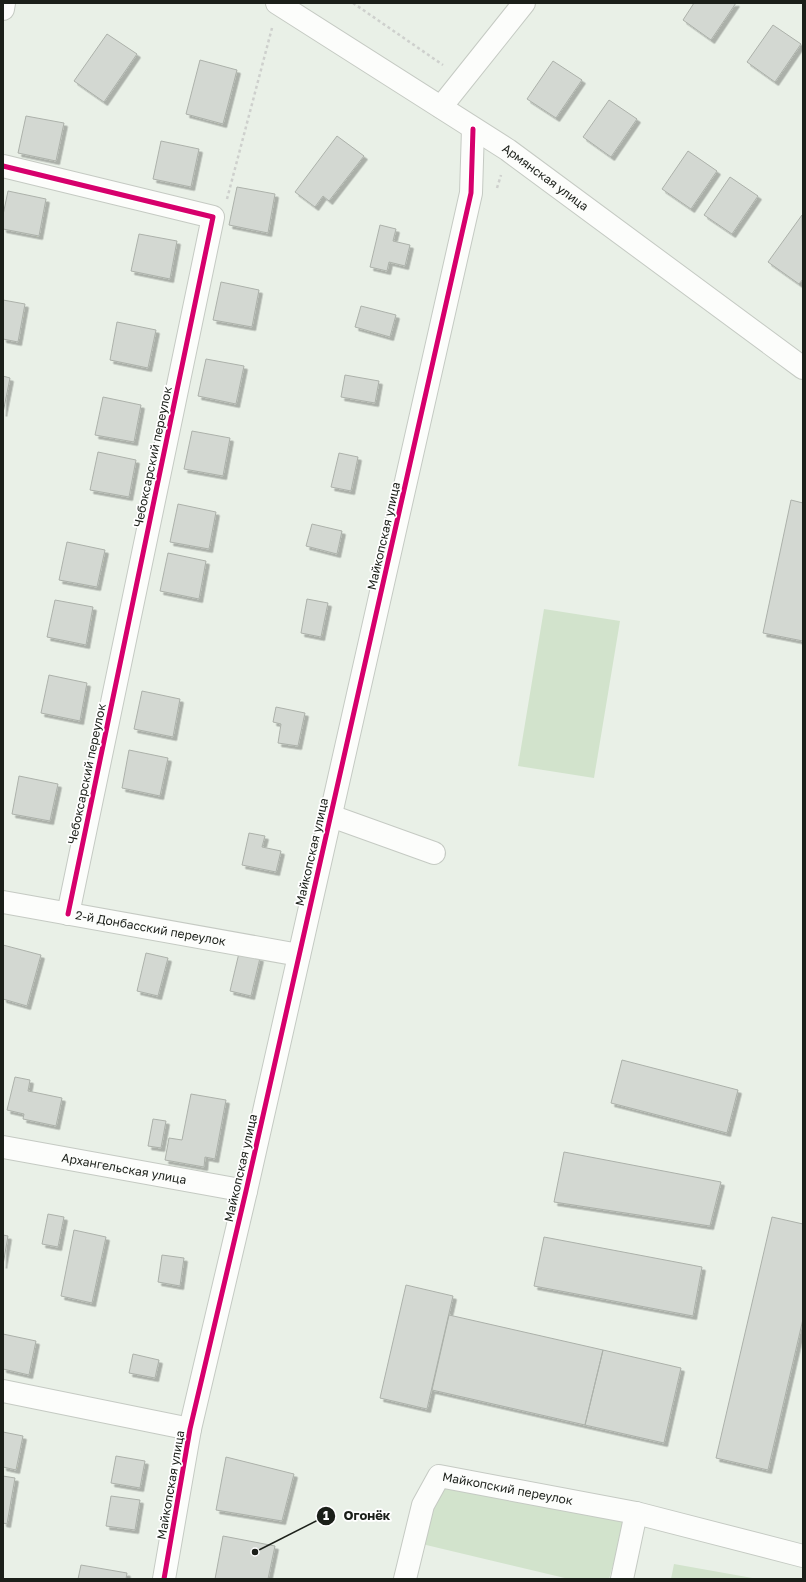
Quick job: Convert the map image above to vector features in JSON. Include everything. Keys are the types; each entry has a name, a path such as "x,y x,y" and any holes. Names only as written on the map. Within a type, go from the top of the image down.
{"street":[{"path":"3,9 4,3"},
{"name":"Армянская улица","path":"277,3 508,150 803,368"},
{"path":"441,107 524,3"},
{"name":"Майкопская улица","path":"164,1579 190,1429 246,1191 471,193 473,129"},
{"path":"3,166 213,217"},
{"name":"Чебоксарский переулок","path":"68,914 213,217"},
{"path":"331,816 434,854"},
{"name":"2-й Донбасский переулок","path":"3,902 299,955"},
{"name":"Архангельская улица","path":"3,1147 246,1191"},
{"path":"3,1391 190,1429"},
{"name":"Майкопский переулок","path":"405,1579 423,1505 439,1476 636,1513"},
{"path":"622,1579 636,1513 803,1556"}],"path":[{"path":"213,217 222,216 277,3"},
{"path":"353,3 464,79"}],"green space":[{"path":"544,609 620,621 594,778 518,766"},
{"path":"452,1485 627,1516 609,1579 569,1579 422,1544 440,1491"},
{"path":"674,1564 758,1579 671,1579"}],"building":[{"path":"694,3 736,3 711,40 683,20"},
{"path":"773,25 801,44 775,82 747,62"},
{"path":"107,34 137,54 104,102 74,81"},
{"path":"200,60 237,70 223,124 186,114"},
{"path":"553,61 582,80 556,118 527,99"},
{"path":"609,100 637,119 611,157 583,137"},
{"path":"26,116 64,123 56,161 18,153"},
{"path":"337,136 364,156 329,201 323,196 315,207 295,192"},
{"path":"161,141 199,149 191,187 153,179"},
{"path":"688,151 717,171 691,209 662,189"},
{"path":"730,177 758,196 732,234 704,215"},
{"path":"237,187 275,194 268,233 229,225"},
{"path":"8,191 46,199 39,236 3,229 3,215"},
{"path":"802,215 803,279 799,284 768,262"},
{"path":"380,225 396,229 393,241 410,245 405,266 389,262 387,271 370,267"},
{"path":"139,234 177,241 170,279 131,271"},
{"path":"221,282 259,290 252,327 213,320"},
{"path":"3,300 25,304 18,342 3,339"},
{"path":"361,306 396,315 390,337 355,327"},
{"path":"117,322 156,330 148,368 110,360"},
{"path":"206,359 244,366 236,404 198,396"},
{"path":"345,375 379,381 375,403 341,397"},
{"path":"3,376 10,378 3,413"},
{"path":"103,397 141,405 134,442 95,435"},
{"path":"192,431 230,438 223,476 184,469"},
{"path":"98,452 136,460 129,497 90,490"},
{"path":"339,453 358,457 351,491 331,487"},
{"path":"791,500 803,503 803,641 763,633"},
{"path":"178,504 216,512 209,549 170,542"},
{"path":"312,524 342,531 337,554 306,546"},
{"path":"67,542 105,550 97,587 59,580"},
{"path":"168,553 206,561 199,599 160,591"},
{"path":"307,599 328,603 321,637 301,633"},
{"path":"55,600 93,607 86,645 47,637"},
{"path":"49,675 87,683 80,721 41,713"},
{"path":"142,691 180,699 173,737 134,729"},
{"path":"276,707 305,713 298,746 278,743 281,724 273,722"},
{"path":"129,750 168,758 160,796 122,788"},
{"path":"19,776 58,784 50,821 12,814"},
{"path":"249,833 265,836 262,847 281,851 276,872 242,865"},
{"path":"3,945 41,955 27,1006 3,999"},
{"path":"146,953 168,958 158,996 137,991"},
{"path":"239,953 260,958 251,996 230,991"},
{"path":"622,1060 738,1090 727,1133 611,1103"},
{"path":"15,1077 30,1080 28,1091 62,1098 56,1126 23,1119 24,1114 7,1110"},
{"path":"191,1094 226,1100 215,1159 205,1157 204,1167 165,1160 169,1138 182,1140"},
{"path":"153,1119 166,1121 161,1148 148,1146"},
{"path":"564,1152 721,1182 710,1226 554,1202"},
{"path":"48,1214 64,1217 58,1247 42,1244"},
{"path":"772,1217 803,1224 803,1319 768,1470 716,1458"},
{"path":"74,1230 106,1237 92,1303 61,1296"},
{"path":"3,1235 8,1236 3,1265"},
{"path":"544,1237 702,1267 693,1316 534,1286"},
{"path":"162,1255 184,1258 180,1286 158,1282"},
{"path":"406,1285 453,1296 427,1409 380,1398"},
{"path":"449,1315 603,1350 585,1425 432,1390"},
{"path":"3,1334 36,1341 29,1375 3,1369"},
{"path":"603,1350 681,1368 664,1443 585,1425"},
{"path":"133,1354 159,1360 155,1378 129,1373"},
{"path":"3,1432 23,1436 16,1470 3,1467"},
{"path":"116,1456 145,1461 140,1488 111,1483"},
{"path":"226,1457 294,1474 282,1521 216,1510"},
{"path":"3,1476 15,1478 7,1524 3,1523"},
{"path":"111,1496 140,1500 135,1530 106,1526"},
{"path":"223,1536 275,1546 268,1579 215,1579"},
{"path":"81,1565 127,1573 126,1579 78,1579"}],"cycle path":[{"path":"164,1579 190,1429 246,1191 471,193 473,129"},
{"path":"3,166 213,217 68,914"}],"place":[{"name":"Огонёк","path":"255,1552"}]}
